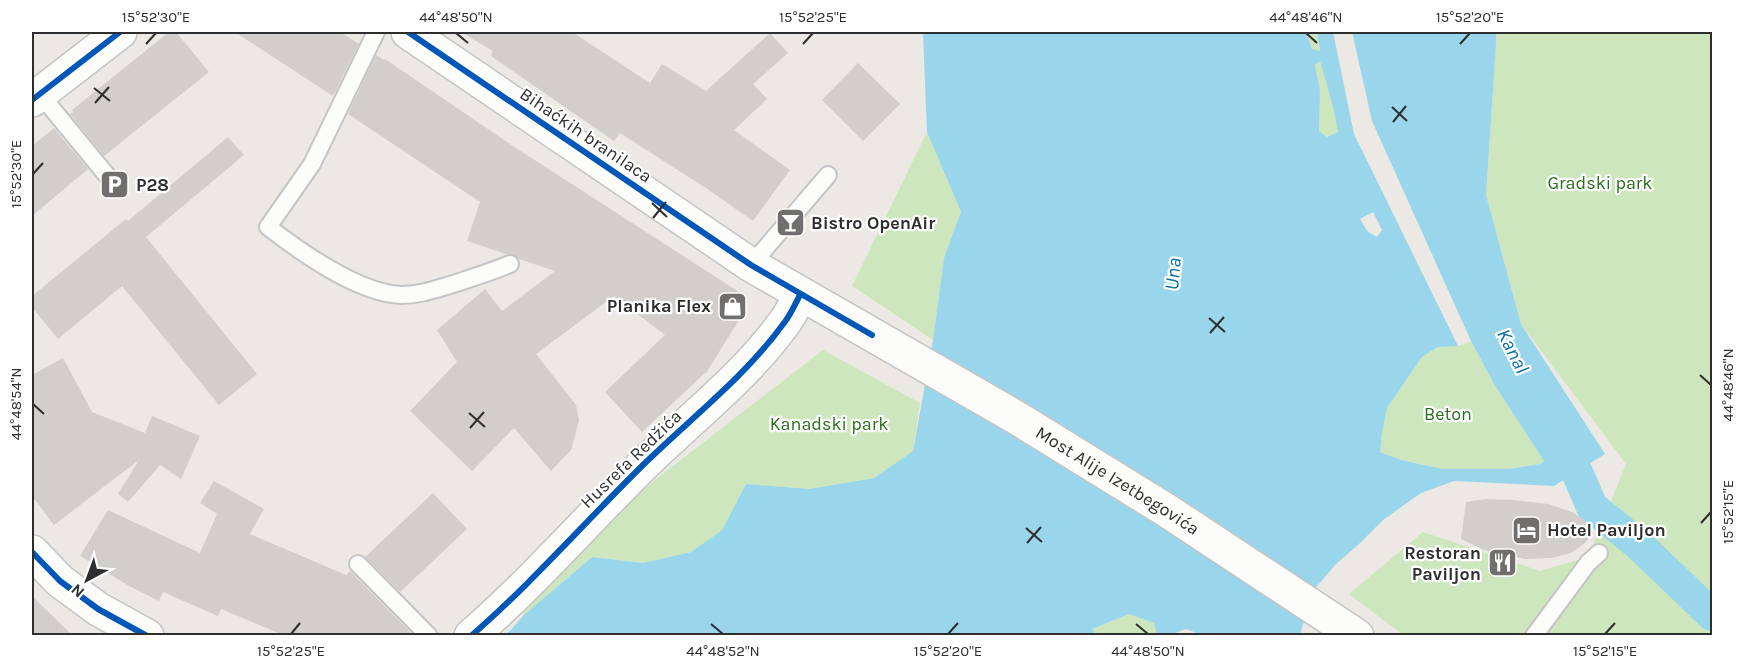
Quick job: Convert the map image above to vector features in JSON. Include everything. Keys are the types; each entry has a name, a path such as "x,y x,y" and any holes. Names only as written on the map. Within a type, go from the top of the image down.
{"main road":[{"path":"36,97 120,32"},
{"name":"Bihaćkih branilaca","path":"408,32 751,265 872,335"},
{"name":"Husrefa Redžića","path":"471,636 645,463 700,414 751,363 785,321 800,295"},
{"name":"Most Alije Izetbegovića","path":"872,335 1017,418 1358,636"},
{"path":"32,552 60,581 98,609 147,636"}],"lane":[{"path":"376,32 312,164 268,227 331,270 371,289 399,295 423,294 510,264"},
{"path":"36,97 109,178"},
{"path":"751,265 828,174"},
{"path":"1534,636 1588,563 1599,553"},
{"path":"358,564 429,636"}],"green space":[{"path":"1306,32 1317,32 1320,51 1312,49"},
{"name":"Gradski park","path":"1496,32 1712,32 1712,635 1403,635 1349,594 1423,532 1540,571 1588,557 1626,464 1521,324 1486,195"},
{"path":"1320,60 1338,132 1327,137 1319,131 1320,91 1315,65"},
{"path":"927,132 961,212 944,258 933,340 852,286"},
{"name":"Beton","path":"1471,341 1494,384 1544,461 1540,464 1509,469 1443,469 1401,460 1380,452 1381,432 1387,408 1422,357 1438,347 1458,346"},
{"name":"Kanadski park","path":"823,350 920,403 913,451 874,478 809,489 746,484 722,530 691,552 643,563 592,557 524,615 508,601 660,476"},
{"path":"1129,614 1154,623 1157,635 1097,635 1092,629"}],"water":[{"name":"Una","path":"923,32 1306,32 1312,49 1320,51 1317,32 1333,32 1354,134 1458,346 1438,347 1422,357 1387,408 1380,452 1401,460 1443,469 1509,469 1540,464 1544,461 1494,384 1471,341 1372,121 1352,32 1496,32 1486,195 1521,324 1605,454 1554,486 1454,481 1421,493 1383,520 1336,564 1312,592 1300,635 1202,635 1186,629 1170,635 1157,635 1154,623 1129,614 1092,629 1097,636 505,636 524,615 592,557 643,563 691,552 722,530 746,484 809,489 874,478 913,451 933,340 944,258 961,212 927,132","holes":["1320,61 1338,132 1327,137 1319,131 1320,91 1315,65","1373,212 1382,230 1377,237 1368,232 1360,219"]}],"building":[{"path":"169,32 176,32 209,72 104,156 70,114 72,110"},
{"path":"235,32 340,32 359,44 333,96"},
{"path":"461,32 572,32 650,83 662,64 706,91 770,33 788,53 753,84 767,99 734,130 790,170 753,221 620,133 614,141 491,56 493,51"},
{"path":"376,55 739,292 744,312 706,373 642,432 605,392 665,335 614,296 536,354 576,405 579,421 571,450 551,471 514,428 472,471 410,411 457,362 437,330 485,289 502,311 555,271 519,259 512,254 467,241 480,202 348,114"},
{"path":"858,63 900,104 863,141 822,100"},
{"path":"54,128 88,169 32,216 32,146"},
{"path":"228,137 244,155 146,237 257,374 219,405 122,286 58,339 32,307 32,296 126,219 128,221"},
{"path":"63,358 92,412 145,433 152,416 200,436 181,479 160,465 128,502 118,494 139,460 54,525 32,496 32,375"},
{"path":"214,481 264,509 250,534 346,575 350,571 414,636 286,636 221,609 218,616 163,592 159,601 129,586 80,556 108,510 200,553 217,514 200,503"},
{"path":"433,493 467,529 400,592 365,557"},
{"name":"Hotel Paviljon","path":"1486,499 1548,504 1572,512 1590,525 1591,535 1585,543 1571,553 1551,558 1525,559 1484,550 1461,539 1466,502"},
{"path":"32,596 73,636 32,636"}],"waterway":[{"name":"Kanal","path":"1556,433 1577,472 1592,507 1638,544 1712,615"}],"cycle path":[{"path":"32,100 120,32"},
{"path":"408,32 751,265 872,335"},
{"path":"471,636 494,616 643,465 717,397 752,361 786,320 800,295"},
{"path":"32,552 60,581 98,609 147,636"}],"place":[{"name":"P28","path":"115,185"},
{"name":"Bistro OpenAir","path":"790,223"},
{"name":"Planika Flex","path":"732,306"},
{"name":"Hotel Paviljon","path":"1526,530"},
{"name":"Restoran Paviljon","path":"1502,563"}]}
